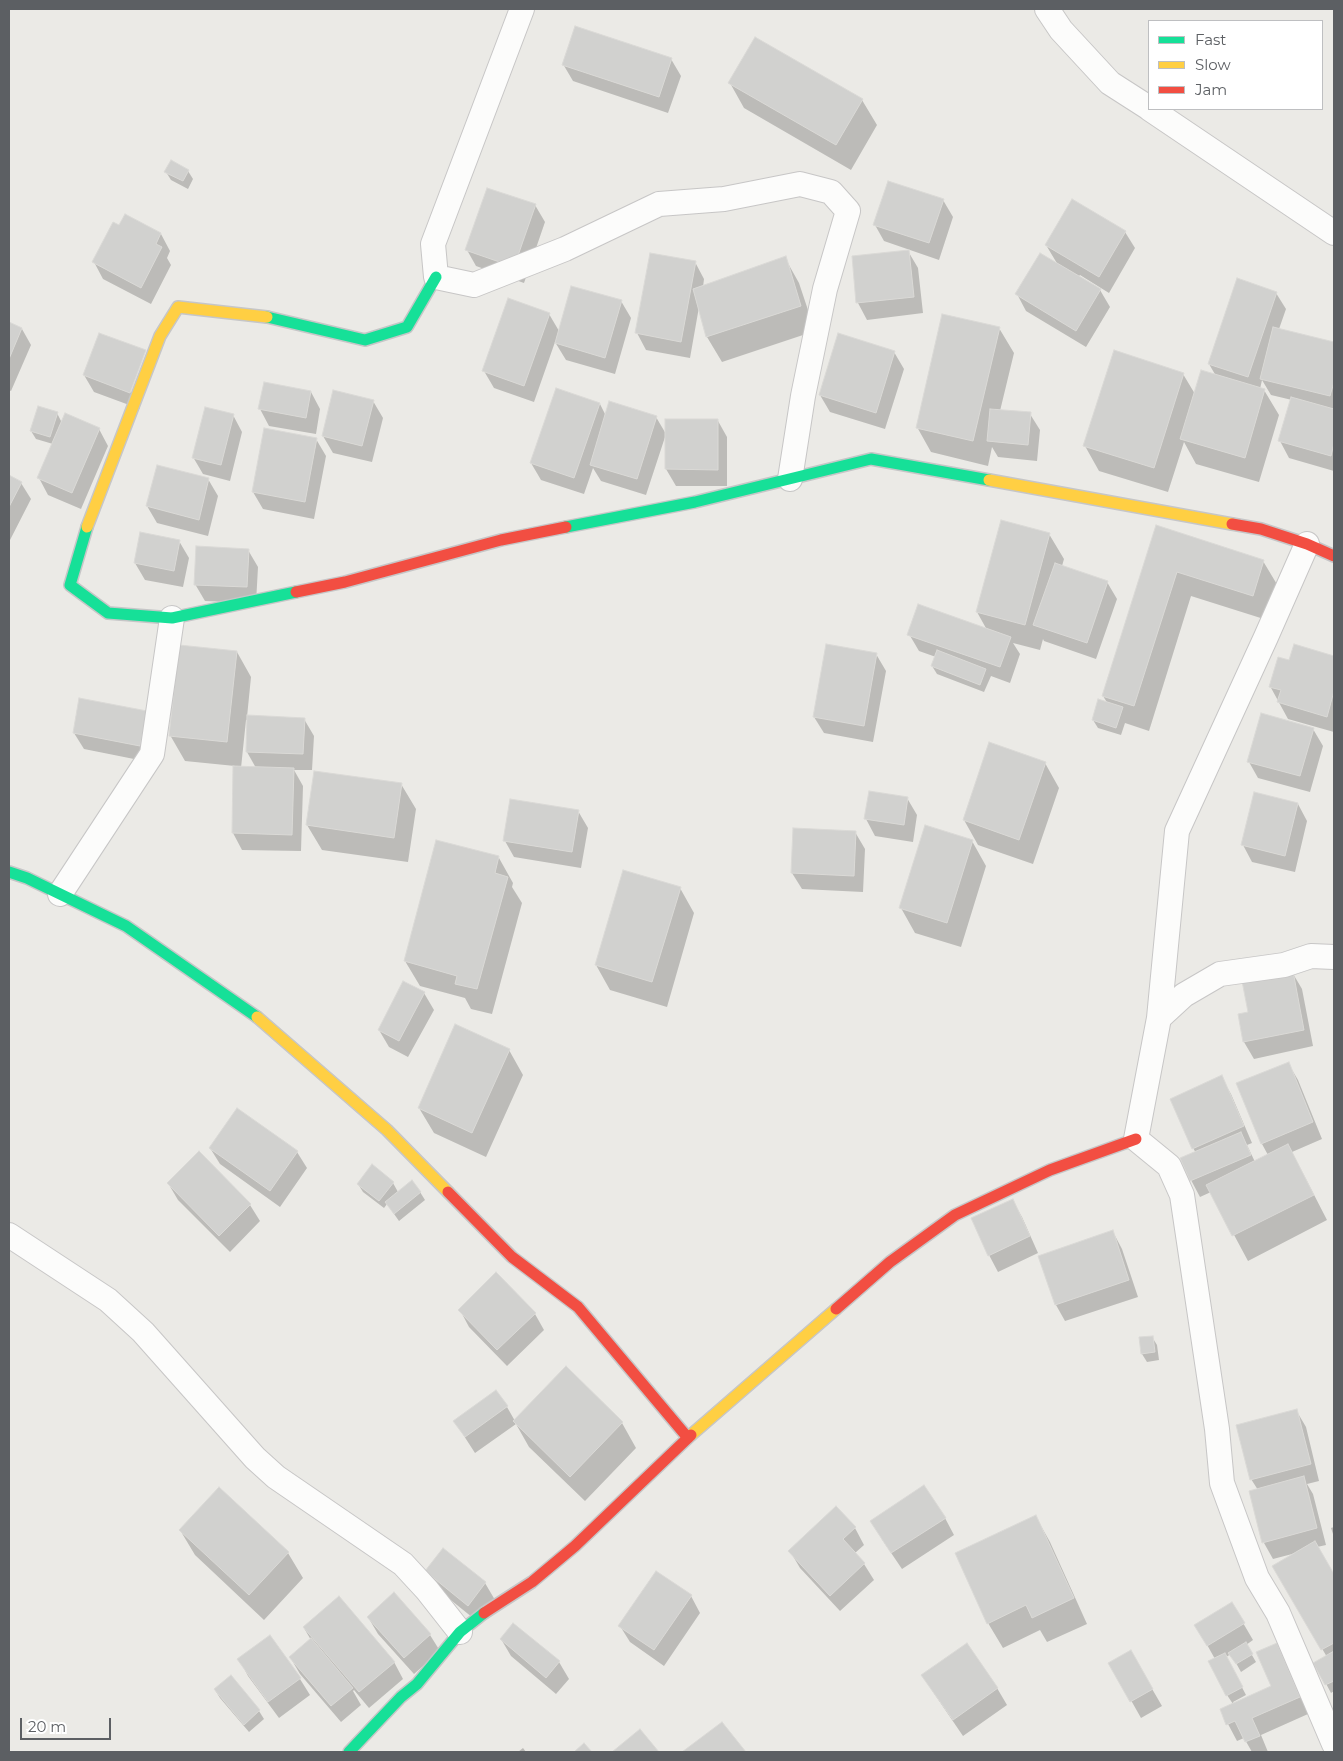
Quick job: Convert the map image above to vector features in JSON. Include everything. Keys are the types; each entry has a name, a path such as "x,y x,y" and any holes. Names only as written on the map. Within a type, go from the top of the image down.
{"street":[{"path":"522,9 433,244 436,277 407,327 365,340 274,318 178,307 160,336 144,376 82,540 70,585 108,613 172,618 345,582 501,540 695,502 872,459 1252,528 1307,544 1334,556"},
{"path":"1047,9 1061,30 1110,82 1148,107"},
{"path":"1153,110 1334,233"},
{"path":"436,277 474,285 565,249 658,204 724,199 800,184 831,192 848,211 825,289 803,396 790,479"},
{"path":"1136,1139 1159,1018 1177,831 1307,544"},
{"path":"60,894 152,754 172,618"},
{"path":"9,872 27,878 126,926 266,1023 387,1130 512,1257 578,1308 688,1438"},
{"path":"1159,1018 1184,996 1220,974 1284,965 1311,956 1334,957"},
{"path":"350,1752 401,1697 417,1684 460,1632 489,1610 532,1582 575,1546 688,1438 890,1262 955,1215 1050,1170 1136,1139"},
{"path":"1136,1139 1169,1166 1182,1196 1217,1429 1222,1483 1257,1578 1278,1613 1334,1744"},
{"path":"9,1235 108,1300 143,1332 255,1458 276,1478 403,1564 427,1590 460,1632"},
{"path":"1328,1752 1334,1749"}],"building":[{"path":"575,26 672,58 659,97 562,65"},
{"path":"755,37 863,99 836,145 728,83"},
{"path":"171,160 189,170 183,181 164,172"},
{"path":"888,181 944,199 929,243 873,225"},
{"path":"487,188 536,204 514,267 465,250"},
{"path":"1072,199 1126,231 1099,277 1045,245"},
{"path":"125,214 161,233 156,244 162,247 141,288 92,262 113,222 119,225"},
{"path":"909,250 914,297 856,303 852,256"},
{"path":"650,253 696,261 681,342 635,333"},
{"path":"1040,253 1101,289 1076,331 1015,294"},
{"path":"786,256 801,306 706,337 693,289"},
{"path":"1237,278 1277,292 1248,377 1208,364"},
{"path":"571,286 622,300 605,358 555,343"},
{"path":"508,298 550,313 524,386 482,371"},
{"path":"942,314 1000,327 973,441 916,428"},
{"path":"9,322 22,328 9,359"},
{"path":"1273,327 1334,342 1334,382 1330,396 1260,379"},
{"path":"99,333 146,350 130,393 83,375"},
{"path":"838,333 895,351 876,413 819,395"},
{"path":"1114,350 1184,373 1154,468 1083,446"},
{"path":"1201,370 1265,389 1245,458 1180,439"},
{"path":"264,382 311,391 306,418 258,409"},
{"path":"556,388 600,403 574,478 530,463"},
{"path":"333,390 374,400 362,446 322,436"},
{"path":"1291,397 1334,409 1334,443 1331,456 1278,441"},
{"path":"609,401 657,416 637,479 590,465"},
{"path":"38,406 58,412 50,437 30,431"},
{"path":"205,407 234,414 221,465 192,458"},
{"path":"990,409 1031,412 1028,445 987,441"},
{"path":"65,413 100,428 72,493 37,478"},
{"path":"665,419 718,419 718,470 665,469"},
{"path":"264,428 317,438 305,502 252,492"},
{"path":"157,465 209,478 199,520 146,506"},
{"path":"9,475 22,482 9,507"},
{"path":"1001,520 1050,533 1025,625 976,612"},
{"path":"1156,525 1264,560 1253,596 1177,572 1134,706 1102,696"},
{"path":"140,532 180,540 174,571 134,563"},
{"path":"196,546 249,549 247,587 194,585"},
{"path":"1055,563 1108,581 1087,643 1033,625"},
{"path":"918,604 1011,637 1000,667 907,635"},
{"path":"826,644 877,653 864,726 813,717"},
{"path":"1294,644 1334,656 1334,691 1327,717 1277,702 1281,690 1269,687 1278,657 1289,660"},
{"path":"179,645 237,651 227,742 169,736"},
{"path":"937,650 986,669 980,685 931,666"},
{"path":"79,698 147,711 140,746 73,733"},
{"path":"1098,699 1123,707 1116,728 1092,720"},
{"path":"1261,713 1314,728 1300,776 1247,762"},
{"path":"247,715 305,718 303,754 246,752"},
{"path":"989,742 1046,762 1019,840 963,820"},
{"path":"233,766 294,768 292,835 232,833"},
{"path":"314,771 402,783 394,838 306,825"},
{"path":"869,791 908,797 904,825 864,819"},
{"path":"1254,792 1298,803 1285,856 1241,845"},
{"path":"510,799 579,810 572,852 503,841"},
{"path":"925,825 973,840 947,923 899,908"},
{"path":"793,828 856,831 854,876 791,873"},
{"path":"436,840 499,856 495,873 508,877 477,989 455,984 457,976 404,961"},
{"path":"623,870 681,887 652,982 595,965"},
{"path":"1293,971 1304,1030 1243,1042 1238,1014 1248,1012 1242,981"},
{"path":"403,981 425,992 399,1041 378,1030"},
{"path":"455,1024 510,1049 472,1133 418,1108"},
{"path":"1289,1062 1313,1122 1261,1144 1236,1083"},
{"path":"1222,1075 1244,1126 1192,1149 1170,1099"},
{"path":"237,1108 298,1151 270,1191 209,1148"},
{"path":"1241,1132 1251,1155 1190,1181 1180,1158"},
{"path":"1288,1144 1314,1195 1232,1236 1206,1185"},
{"path":"199,1151 251,1204 219,1236 167,1183"},
{"path":"372,1164 394,1182 379,1201 357,1184"},
{"path":"412,1180 421,1192 394,1214 385,1202"},
{"path":"1013,1199 1030,1236 988,1256 971,1218"},
{"path":"1113,1230 1129,1280 1055,1305 1038,1256"},
{"path":"496,1272 536,1313 497,1350 458,1310"},
{"path":"1153,1336 1155,1352 1141,1354 1139,1337"},
{"path":"566,1366 623,1422 570,1477 513,1421"},
{"path":"496,1390 508,1406 465,1437 453,1421"},
{"path":"1297,1409 1311,1464 1250,1480 1236,1425"},
{"path":"1304,1476 1317,1528 1262,1543 1249,1491"},
{"path":"924,1485 946,1518 891,1553 870,1521"},
{"path":"219,1487 289,1552 249,1595 179,1530"},
{"path":"836,1506 856,1527 843,1539 865,1563 830,1596 788,1551"},
{"path":"1036,1515 1074,1598 1032,1618 1026,1605 987,1624 955,1553"},
{"path":"1315,1541 1334,1574 1334,1643 1321,1650 1272,1566"},
{"path":"443,1548 486,1582 468,1606 425,1571"},
{"path":"656,1571 692,1595 654,1650 618,1626"},
{"path":"394,1592 431,1634 404,1658 367,1617"},
{"path":"339,1596 395,1662 359,1692 303,1627"},
{"path":"1232,1602 1245,1623 1207,1646 1194,1625"},
{"path":"513,1623 560,1661 546,1678 500,1639"},
{"path":"270,1635 301,1678 268,1702 237,1659"},
{"path":"311,1638 353,1688 331,1706 289,1657"},
{"path":"1246,1642 1253,1654 1236,1664 1228,1653"},
{"path":"967,1643 998,1688 953,1720 921,1675"},
{"path":"1277,1643 1300,1697 1252,1718 1260,1736 1245,1742 1235,1721 1226,1725 1220,1709 1271,1686 1256,1652"},
{"path":"1131,1650 1153,1689 1130,1702 1108,1663"},
{"path":"1334,1651 1334,1681 1325,1685 1313,1663"},
{"path":"1225,1653 1243,1687 1226,1696 1208,1661"},
{"path":"231,1675 260,1710 244,1725 214,1689"},
{"path":"722,1722 746,1752 682,1752"},
{"path":"640,1729 659,1752 612,1752"},
{"path":"584,1743 592,1752 574,1752"}],"traffic: fast":[{"path":"267,317 365,340 407,327 436,277"},
{"path":"566,527 695,502 871,459 989,480"},
{"path":"87,527 70,585 108,613 172,618 296,592"},
{"path":"9,872 27,878 126,926 257,1017"},
{"path":"349,1752 401,1697 417,1684 460,1632 484,1613"}],"traffic: slow":[{"path":"87,527 160,336 178,307 267,317"},
{"path":"989,480 1232,524"},
{"path":"257,1017 387,1130 448,1192"},
{"path":"691,1435 836,1309"}],"traffic: jam":[{"path":"1232,524 1261,529 1307,544 1334,556"},
{"path":"296,592 345,582 501,540 566,527"},
{"path":"836,1309 890,1262 955,1215 1050,1170 1136,1139"},
{"path":"448,1192 512,1257 578,1307 688,1438"},
{"path":"484,1613 532,1582 575,1546 691,1435"}]}
